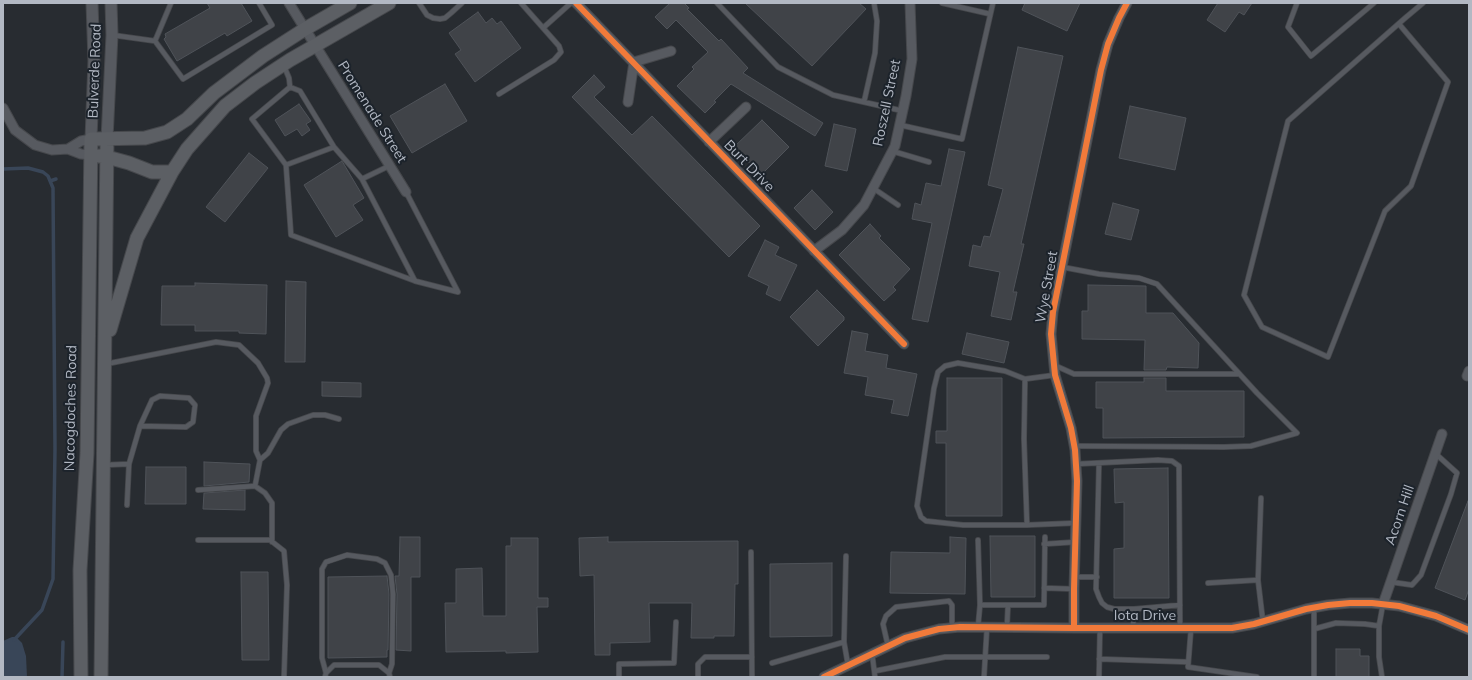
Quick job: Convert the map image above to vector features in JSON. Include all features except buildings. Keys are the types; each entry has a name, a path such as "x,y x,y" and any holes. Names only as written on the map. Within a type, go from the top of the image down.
{"main road":[{"path":"91,139 145,138 167,132 188,119 214,94 236,76 305,29 350,3"},
{"path":"106,345 137,238 172,172 187,149 226,106 255,83 284,64 390,3"},
{"name":"Nacogdoches Road","path":"80,677 80,570 87,453 91,139"},
{"path":"101,677 106,364 107,139"},
{"path":"91,155 107,157 152,172 172,172"}],"street":[{"name":"Bulverde Road","path":"91,139 94,61 92,3"},
{"name":"Bulverde Road","path":"107,139 112,35 111,3"},
{"path":"290,3 315,46"},
{"name":"Burt Drive","path":"576,3 904,344"},
{"name":"Roszell Street","path":"814,251 842,230 864,205 895,146 912,59 910,3"},
{"name":"Wye Street","path":"1074,628 1077,481 1076,464 1070,428 1055,375 1051,334 1052,312 1101,70 1108,44 1127,3"},
{"name":"Promenade Street","path":"315,46 406,192"},
{"path":"628,102 634,62 671,51"},
{"path":"709,142 746,107"},
{"path":"3,108 15,130 35,145 52,150 68,149 81,154 91,155"},
{"path":"68,149 81,140 91,139"},
{"name":"Acorn Hill","path":"1383,604 1442,434"},
{"name":"Iota Drive","path":"824,677 905,638 924,632 952,628 1007,626 1074,628 1232,628 1264,622 1314,607 1350,603 1399,606 1436,616 1469,630"}],"lane":[{"path":"155,41 171,3"},
{"path":"112,35 155,41 183,79 272,25 259,3"},
{"path":"419,3 427,15 440,19 451,14 462,3"},
{"path":"499,94 554,60 561,52 559,46 521,3"},
{"path":"543,28 572,3"},
{"path":"716,3 778,66 833,95 903,111"},
{"path":"864,102 875,54 877,21 874,3"},
{"path":"942,3 990,14"},
{"path":"900,125 962,139 993,3"},
{"path":"1297,3 1288,27 1311,56 1374,3"},
{"path":"1399,24 1448,82 1411,186 1384,211 1328,357 1262,327 1244,295 1288,121 1423,3"},
{"path":"284,64 290,78 290,87 252,119 286,165 291,235 415,281 458,292 406,192"},
{"path":"290,87 300,91 334,148 362,179 415,281"},
{"path":"286,165 334,148"},
{"path":"892,151 929,162"},
{"path":"362,179 389,166"},
{"path":"873,188 898,205"},
{"path":"1062,267 1099,274 1139,278 1157,284 1239,374 1297,433 1251,446 1074,446"},
{"path":"106,364 216,342 240,345 258,363 268,381 256,416 256,451 260,460 255,486"},
{"path":"1055,375 1025,379 1005,371 958,363 945,366 938,372 934,388 917,506 921,517 926,521 963,524 1027,525 1076,523"},
{"path":"1054,365 1074,374 1239,374"},
{"path":"1025,379 1024,439 1027,525"},
{"path":"127,505 129,464 140,426 152,400 160,396 190,398 195,405 193,422 186,427 140,426"},
{"path":"260,460 268,453 281,430 288,424 313,415 325,415 339,419"},
{"path":"1391,582 1412,585 1421,575 1451,494 1457,473 1436,454"},
{"path":"1076,464 1172,460 1179,466 1180,628"},
{"path":"1099,463 1096,588 1102,603 1107,607 1134,609 1180,605"},
{"path":"104,465 129,464"},
{"path":"198,490 255,486 265,493 272,503 272,542"},
{"path":"1261,498 1258,580 1264,622"},
{"path":"980,605 1044,605 1044,537"},
{"path":"198,540 270,540 284,552 288,585 284,677"},
{"path":"978,540 980,605 985,657 984,677"},
{"path":"1044,544 1076,542"},
{"path":"751,552 752,677"},
{"path":"347,555 377,559 385,563 391,575 393,594 392,664 389,675 379,665 334,665 326,675 322,658 322,569 326,562 347,555"},
{"path":"846,556 844,642 848,665"},
{"path":"1075,577 1097,578"},
{"path":"1208,583 1258,580"},
{"path":"1044,588 1074,589"},
{"path":"888,646 883,624 886,616 896,607 949,601 952,605 952,628"},
{"path":"1382,677 1379,657 1379,626 1383,604"},
{"path":"1007,626 1008,605"},
{"path":"1314,607 1314,677"},
{"path":"1133,628 1134,609"},
{"path":"619,677 619,664 674,663 676,622"},
{"path":"1314,629 1336,623 1379,626"},
{"path":"1099,677 1100,628"},
{"path":"1191,629 1188,667 1257,677"},
{"path":"772,663 844,642"},
{"path":"872,653 875,677"},
{"path":"698,677 698,664 705,657 752,657"},
{"path":"875,671 945,657 1047,657"},
{"path":"1100,660 1188,662"}],"water":[{"path":"16,637 22,643 26,656 27,677 3,677 3,641"}],"waterway":[{"path":"3,169 28,168 43,172 48,176 53,188 55,449 53,579 42,610 14,640"},
{"path":"50,181 56,179"},
{"path":"62,677 63,642"}],"cycle path":[{"path":"576,3 904,344"},
{"path":"1074,628 1077,481 1075,450 1071,428 1055,375 1051,334 1053,312 1101,70 1108,44 1127,3"},
{"path":"824,677 905,638 939,629 960,627 1232,628 1254,624 1306,609 1328,605 1372,603 1399,606 1436,616 1469,630"}]}
